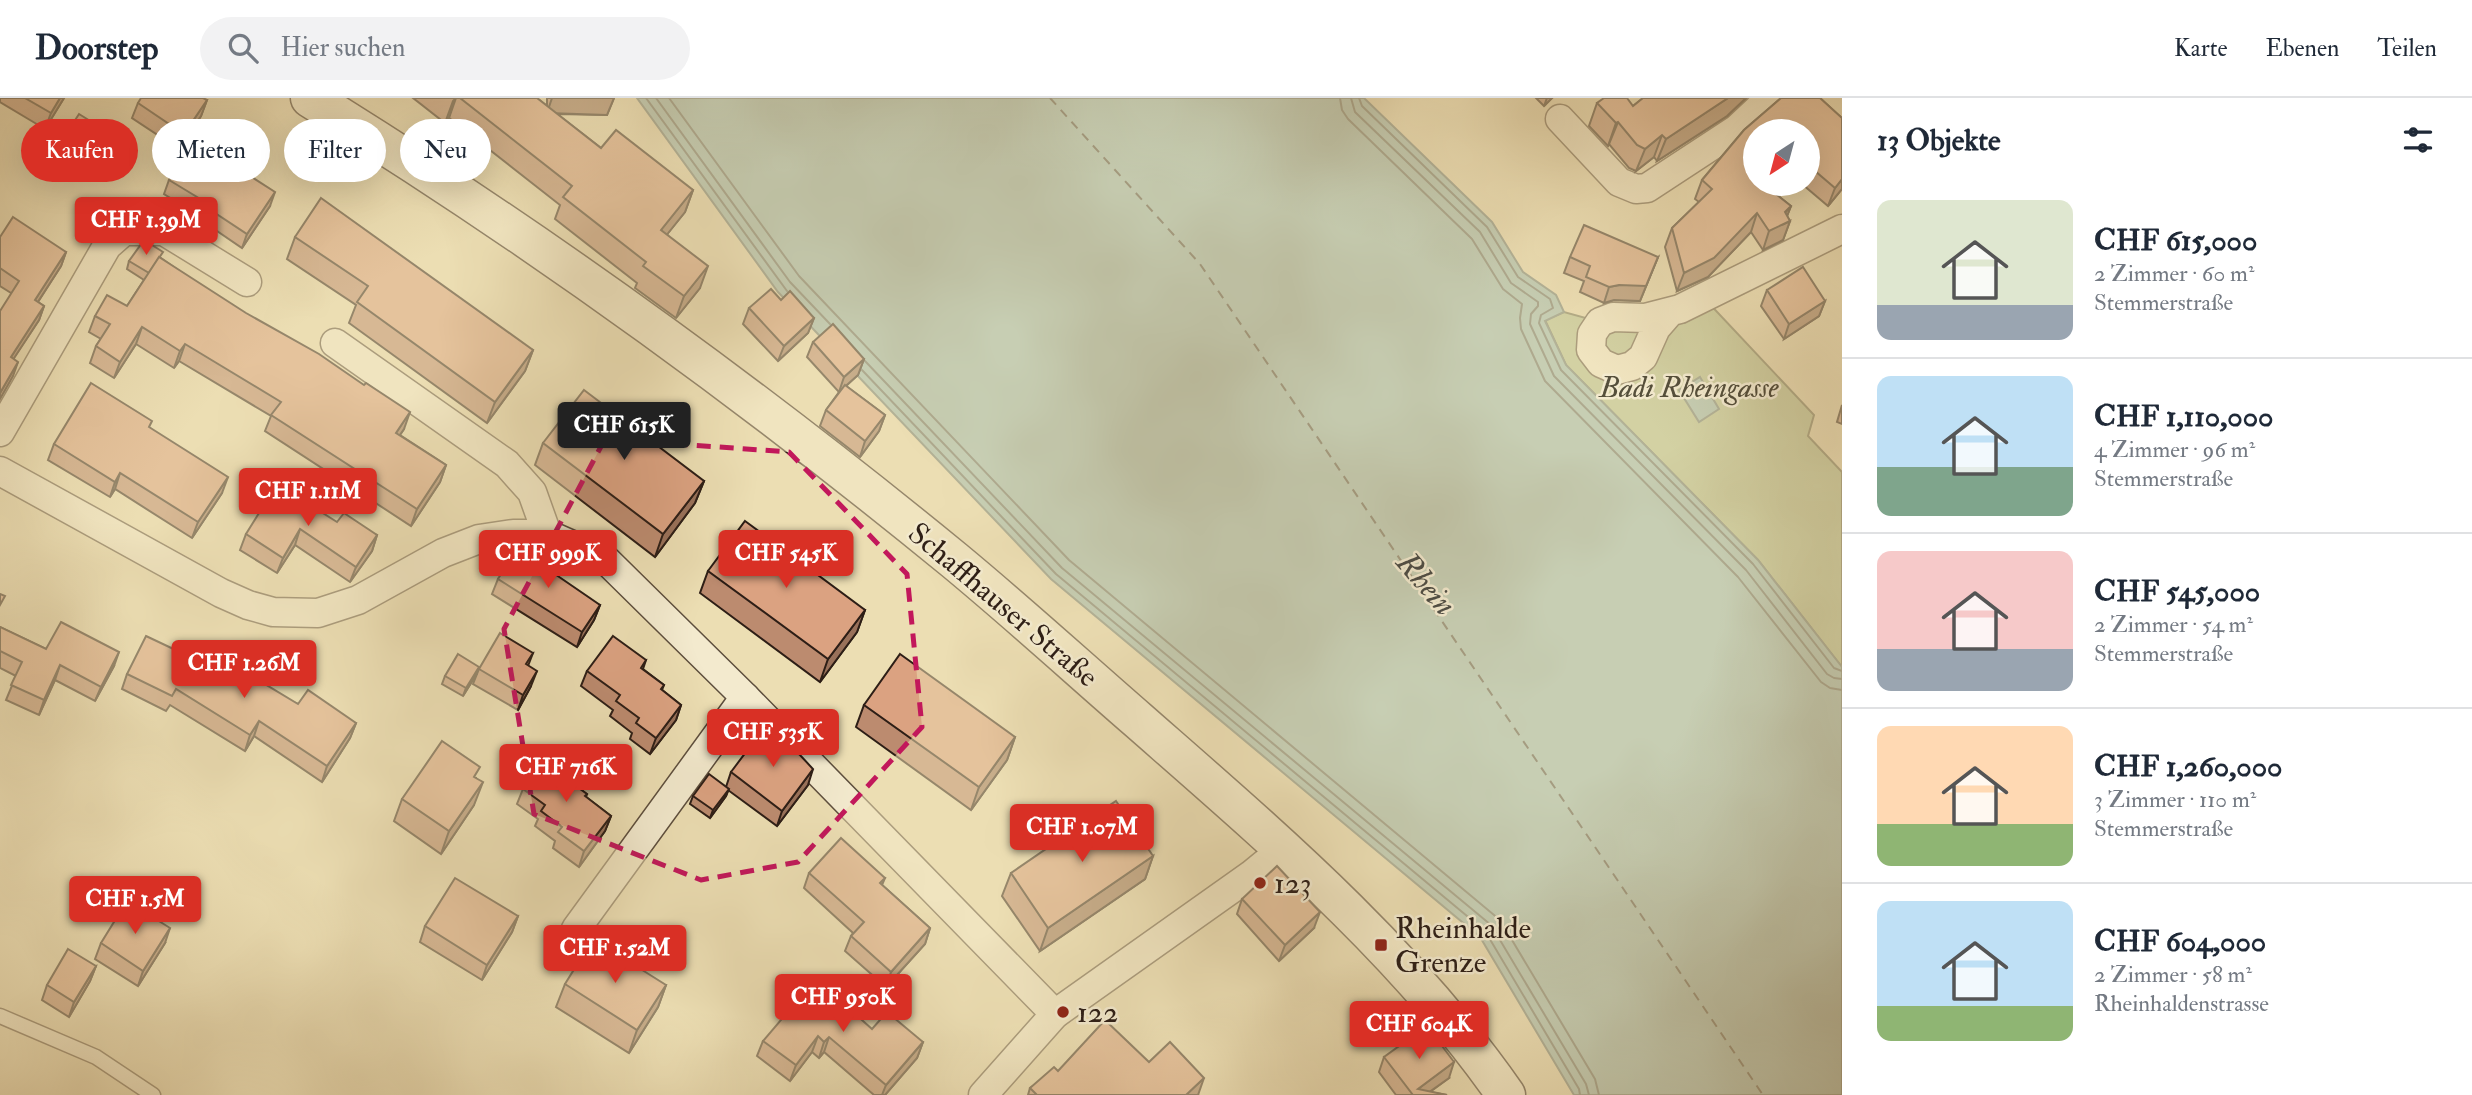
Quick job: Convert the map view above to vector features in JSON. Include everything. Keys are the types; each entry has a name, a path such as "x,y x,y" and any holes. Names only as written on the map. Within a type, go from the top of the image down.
{"main road":[{"name":"Schaffhauser Straße","path":"310,98 575,272 739,391 956,562 1294,857 1432,999 1506,1095"}],"street":[{"path":"1560,119 1619,183 1636,190 1647,188 1737,129 1770,98"},
{"path":"1669,313 1842,229"},
{"path":"0,432 107,246 124,231 164,231 247,282"},
{"path":"335,343 507,464 532,492 547,534"},
{"path":"0,471 221,593 248,606 273,612 318,613 358,600 443,553 479,539 513,534 547,534 606,560 745,697 1055,1014"},
{"path":"576,929 745,697"},
{"path":"983,1095 1055,1014 1251,875 1294,857"}],"lane":[{"path":"0,1016 96,1056 153,1095"}],"highlighted area":[{"path":"605,439 789,452 907,574 922,727 798,862 701,880 534,814 504,629"}],"green space":[{"name":"Badi Rheingasse","path":"1704,298 1814,415 1808,436 1842,472 1842,667 1758,560 1566,365 1545,320 1564,312 1600,322"}],"water":[{"name":"Rhein","path":"637,98 1364,98 1492,222 1523,272 1556,295 1564,312 1545,321 1566,365 1758,560 1842,667 1842,1095 1574,1095 1480,937 1051,579 778,292"},
{"path":"1700,377 1719,409 1699,422 1679,390"}],"building":[{"path":"25,98 60,98 51,113"},
{"path":"141,98 207,100 194,119 162,119 138,103"},
{"path":"460,98 537,98 601,148 616,130 693,190 661,230 708,266 684,296 643,266 646,262 563,197 572,186 491,122 491,119 487,119"},
{"path":"1604,98 1627,98 1633,106 1643,98 1728,98 1666,139 1662,135 1645,149 1637,145 1618,122 1597,103"},
{"path":"1781,98 1820,98 1842,118 1842,179 1835,188 1820,175 1820,119 1757,119"},
{"path":"1743,131 1743,196 1778,196 1791,206 1785,212 1790,221 1769,231 1757,213 1714,258 1684,273 1672,228 1712,189 1702,180"},
{"path":"172,182 260,182 275,192 247,234 200,203 202,200"},
{"path":"321,198 533,350 495,402 357,302 368,286 295,237"},
{"path":"13,217 66,252 35,300 44,306 11,357 18,362 0,393 0,311 19,281 0,268 0,237"},
{"path":"1584,225 1658,257 1646,286 1609,287 1586,277 1590,266 1570,257"},
{"path":"144,240 163,252 149,273 129,261"},
{"path":"159,257 410,412 396,433 446,465 417,509 271,415 281,402 185,344 180,351 142,327 120,362 96,346 110,324 95,316 107,295 127,306"},
{"path":"1803,267 1825,301 1789,324 1767,290"},
{"path":"771,289 781,300 790,291 814,318 784,346 749,308"},
{"path":"833,324 864,359 844,377 813,342"},
{"path":"91,383 152,421 149,427 228,477 198,522 120,473 115,482 54,444"},
{"path":"845,385 885,415 865,441 826,410"},
{"path":"584,390 704,481 663,534 543,443"},
{"path":"277,484 337,522 344,513 377,535 356,567 300,529 283,558 246,534"},
{"path":"745,521 865,610 828,659 708,571"},
{"path":"517,548 600,605 582,632 498,579"},
{"path":"61,622 119,652 101,687 60,665 44,700 11,685 22,662 0,651 0,627 46,649"},
{"path":"500,633 533,653 526,664 537,671 523,695 479,669"},
{"path":"146,636 224,673 230,663 298,704 308,690 356,723 327,766 259,721 250,735 176,689 172,696 127,674"},
{"path":"613,636 646,660 641,668 664,685 661,689 681,705 656,738 636,723 639,718 616,701 620,695 587,671"},
{"path":"458,654 479,667 466,688 445,676"},
{"path":"900,654 1015,737 979,787 864,705"},
{"path":"764,728 800,755 813,769 782,811 731,772"},
{"path":"442,741 480,767 474,777 483,782 449,831 402,799"},
{"path":"548,755 570,771 565,778 611,816 584,851 558,832 562,827 541,811 545,805 523,789"},
{"path":"709,774 729,789 713,810 693,796"},
{"path":"1116,801 1153,856 1048,928 1011,873"},
{"path":"841,838 885,878 880,883 930,928 891,972 851,936 864,922 809,873"},
{"path":"1277,866 1320,912 1285,945 1242,899"},
{"path":"455,878 518,916 487,965 425,926"},
{"path":"127,901 170,928 143,971 101,943"},
{"path":"593,939 666,985 637,1030 565,984"},
{"path":"68,949 96,966 74,1002 47,985"},
{"path":"816,979 872,1029 887,1012 923,1042 886,1085 829,1037 824,1042 818,1036 796,1065 763,1041"},
{"path":"1105,1020 1149,1062 1170,1042 1204,1078 1186,1095 1037,1095 1030,1088 1054,1067 1058,1071"},
{"path":"1427,1026 1454,1062 1418,1089 1447,1095 1413,1095 1384,1057"}],"ferry route":[{"path":"1050,98 1200,264 1763,1095"}],"place":[{"name":"123","path":"1260,883"},
{"name":"Rheinhalde Grenze","path":"1381,945"},
{"name":"122","path":"1063,1012"}]}
